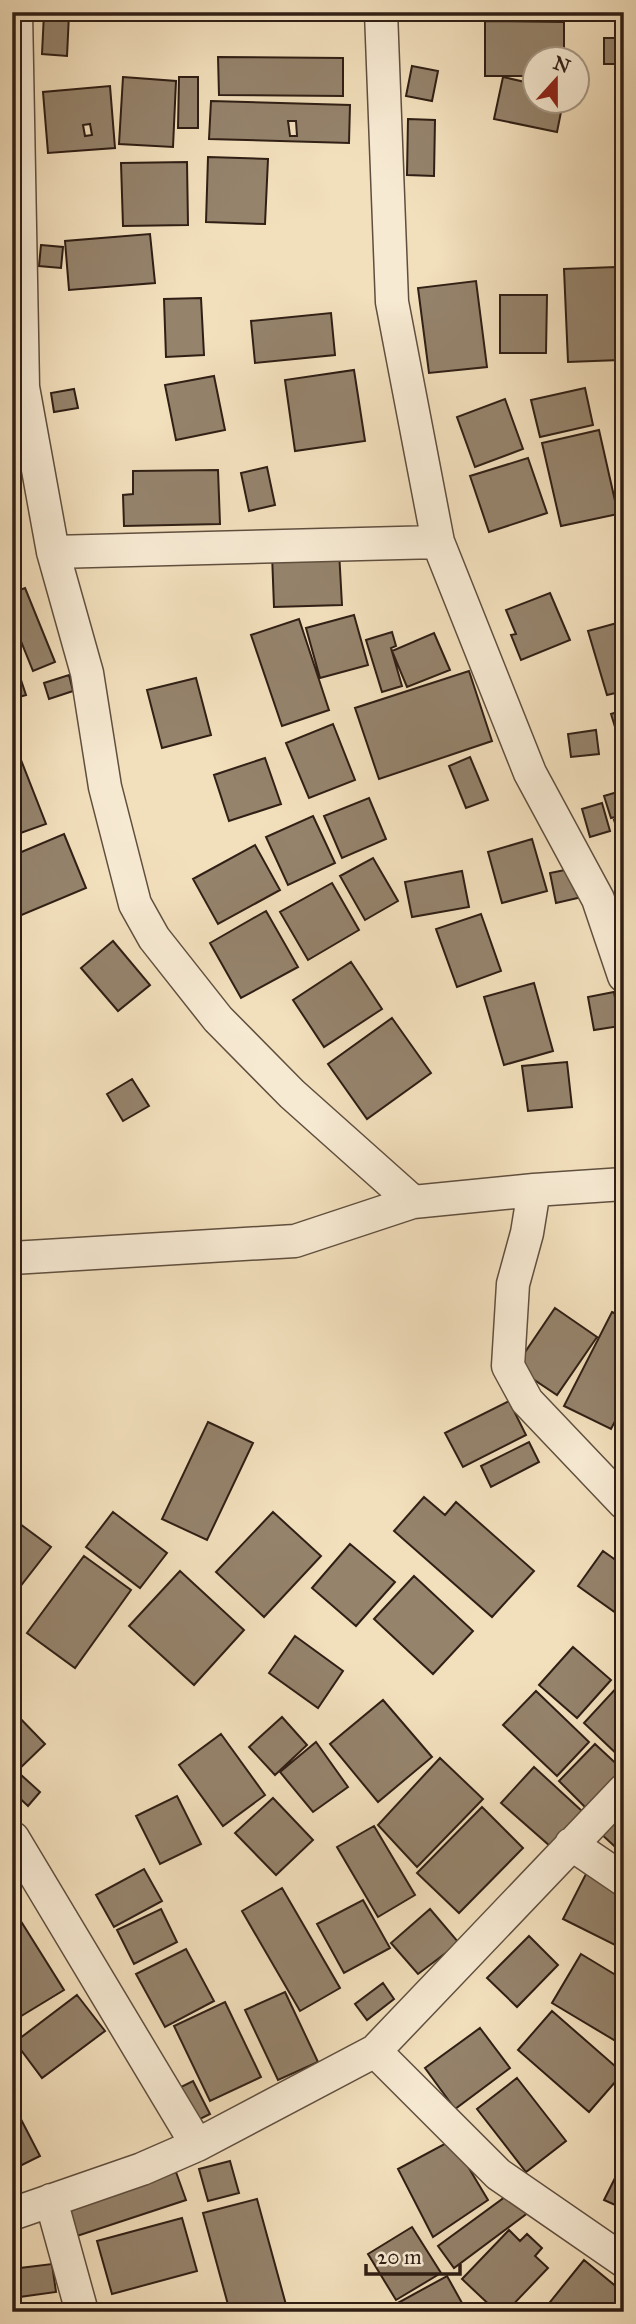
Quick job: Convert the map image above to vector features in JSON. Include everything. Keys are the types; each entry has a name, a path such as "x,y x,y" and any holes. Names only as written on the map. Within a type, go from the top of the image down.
{"street":[{"path":"16,12 18,388 53,552 87,673 105,787 135,904 154,938 227,1029 292,1094 413,1202"},
{"path":"381,12 392,302 438,542 530,773 598,899 623,972"},
{"path":"53,552 438,542"},
{"path":"12,1258 296,1241 413,1202 624,1184"},
{"path":"534,1190 527,1233 513,1284 508,1366 527,1401 624,1503"},
{"path":"12,2214 142,2169 197,2145 375,2051 624,1790"},
{"path":"13,1838 197,2145"},
{"path":"571,1844 624,1880"},
{"path":"375,2051 498,2174 624,2261"},
{"path":"51,2200 82,2312"}],"building":[{"path":"226,12 342,12 341,18 226,16"},
{"path":"411,12 469,12 469,17 411,15"},
{"path":"518,12 562,12 562,19 517,17"},
{"path":"44,13 69,14 67,56 42,54"},
{"path":"485,21 564,22 564,46 520,46 520,76 485,76"},
{"path":"604,38 624,38 624,64 604,64"},
{"path":"218,57 343,58 343,96 219,95"},
{"path":"412,66 438,71 432,101 406,96"},
{"path":"123,77 176,81 173,147 119,144"},
{"path":"179,77 198,77 198,128 178,128"},
{"path":"503,77 520,81 520,116 560,116 557,132 494,119"},
{"path":"110,86 115,148 48,153 43,92","holes":["90,124 92,135 85,136 83,125"]},
{"path":"211,101 350,105 349,143 209,139","holes":["288,121 296,121 297,136 290,136"]},
{"path":"408,119 435,120 434,176 407,175"},
{"path":"208,157 268,159 265,224 206,222"},
{"path":"187,162 188,225 123,226 121,163"},
{"path":"150,234 155,283 69,290 65,241"},
{"path":"41,245 63,247 61,268 39,266"},
{"path":"615,267 620,360 568,362 564,269"},
{"path":"476,281 487,367 429,373 418,288"},
{"path":"500,295 547,295 546,353 500,353"},
{"path":"201,298 204,355 166,357 164,299"},
{"path":"331,313 335,355 255,363 251,321"},
{"path":"354,370 365,441 295,451 285,380"},
{"path":"214,376 225,430 176,440 165,385"},
{"path":"585,388 593,425 540,437 531,400"},
{"path":"74,389 78,408 54,412 51,393"},
{"path":"505,399 523,449 475,467 457,417"},
{"path":"599,430 618,514 561,526 542,443"},
{"path":"528,458 547,513 489,532 470,476"},
{"path":"267,467 275,505 249,511 241,473"},
{"path":"218,470 220,524 124,526 123,495 133,494 133,471"},
{"path":"339,551 342,605 274,607 272,554"},
{"path":"25,588 55,662 33,671 12,619 12,593"},
{"path":"550,593 570,640 521,660 511,635 516,634 506,610"},
{"path":"354,615 368,665 320,678 306,628"},
{"path":"299,619 329,710 282,726 251,635"},
{"path":"624,621 624,691 607,695 588,631"},
{"path":"392,632 396,646 391,648 402,686 382,692 366,640"},
{"path":"434,633 450,670 407,687 392,651"},
{"path":"12,653 26,695 12,699"},
{"path":"469,671 492,741 379,779 355,708"},
{"path":"69,675 73,691 49,699 44,683"},
{"path":"196,678 211,735 162,748 147,690"},
{"path":"624,710 624,742 620,743 611,714"},
{"path":"333,724 355,780 309,798 286,743"},
{"path":"596,730 599,754 571,757 568,734"},
{"path":"470,757 488,800 466,808 449,766"},
{"path":"265,758 281,804 229,821 214,775"},
{"path":"21,760 46,824 12,836 12,763"},
{"path":"624,790 624,815 611,818 604,796"},
{"path":"369,798 386,839 342,858 324,816"},
{"path":"602,803 610,831 590,837 582,809"},
{"path":"313,816 335,863 288,885 266,837"},
{"path":"624,817 624,840 621,841 614,820"},
{"path":"64,834 86,888 12,919 12,856"},
{"path":"532,839 547,891 502,903 488,852"},
{"path":"255,845 280,890 218,924 193,879"},
{"path":"373,858 398,901 365,920 340,876"},
{"path":"575,868 582,897 556,903 550,873"},
{"path":"462,871 469,907 412,917 405,882"},
{"path":"332,883 359,930 308,960 280,912"},
{"path":"266,911 298,967 241,998 210,943"},
{"path":"481,914 501,971 457,987 436,929"},
{"path":"113,941 150,985 118,1011 81,968"},
{"path":"351,962 382,1009 324,1047 293,1000"},
{"path":"534,983 553,1051 504,1065 484,997"},
{"path":"614,992 620,1026 594,1030 588,997"},
{"path":"12,1010 18,1028 12,1030"},
{"path":"392,1018 431,1073 367,1119 328,1064"},
{"path":"567,1062 572,1107 528,1111 522,1066"},
{"path":"132,1079 149,1106 123,1121 107,1094"},
{"path":"555,1308 597,1337 557,1395 515,1367"},
{"path":"612,1312 624,1318 624,1404 611,1429 564,1406"},
{"path":"509,1401 526,1435 463,1467 445,1433"},
{"path":"208,1422 253,1443 207,1540 162,1519"},
{"path":"529,1442 539,1462 491,1487 481,1466"},
{"path":"424,1497 445,1515 456,1502 534,1571 492,1617 394,1531"},
{"path":"113,1512 167,1553 140,1588 86,1547"},
{"path":"273,1512 321,1556 264,1617 216,1572"},
{"path":"12,1518 51,1547 12,1597"},
{"path":"350,1544 395,1582 356,1626 312,1588"},
{"path":"603,1551 624,1566 623,1618 578,1586"},
{"path":"84,1556 131,1590 75,1668 27,1633"},
{"path":"180,1571 244,1630 194,1685 129,1626"},
{"path":"414,1576 473,1631 433,1674 374,1619"},
{"path":"295,1636 343,1671 318,1708 269,1673"},
{"path":"573,1647 611,1680 577,1718 539,1685"},
{"path":"620,1684 624,1687 624,1755 621,1758 584,1723"},
{"path":"536,1691 589,1742 557,1776 503,1725"},
{"path":"383,1700 432,1757 378,1802 330,1744"},
{"path":"12,1710 45,1744 13,1775 12,1775"},
{"path":"282,1717 307,1745 275,1775 249,1747"},
{"path":"221,1734 265,1795 223,1826 179,1765"},
{"path":"316,1742 348,1787 313,1812 280,1772"},
{"path":"595,1744 624,1771 587,1809 559,1781"},
{"path":"440,1758 483,1799 417,1867 378,1825"},
{"path":"534,1767 582,1811 550,1846 501,1803"},
{"path":"20,1774 40,1792 28,1806 12,1791 12,1782"},
{"path":"177,1796 201,1844 160,1864 136,1816"},
{"path":"273,1798 313,1840 276,1875 235,1833"},
{"path":"624,1805 624,1855 599,1832"},
{"path":"482,1807 523,1848 459,1913 417,1873"},
{"path":"374,1826 415,1895 378,1917 337,1847"},
{"path":"144,1869 162,1901 114,1927 96,1895"},
{"path":"587,1872 624,1891 624,1927 615,1945 563,1919"},
{"path":"282,1888 340,1988 300,2011 242,1911"},
{"path":"363,1900 390,1948 344,1973 317,1924"},
{"path":"12,1907 64,1990 18,2018 12,2010"},
{"path":"161,1909 177,1942 134,1964 117,1930"},
{"path":"430,1909 459,1943 418,1974 391,1943"},
{"path":"529,1936 558,1965 517,2007 487,1978"},
{"path":"186,1949 214,2001 165,2027 136,1974"},
{"path":"581,1954 624,1980 624,2046 552,2003"},
{"path":"383,1983 394,1999 367,2020 355,2004"},
{"path":"285,1992 318,2062 278,2080 245,2010"},
{"path":"77,1995 105,2031 42,2078 15,2042"},
{"path":"225,2002 261,2077 210,2101 174,2026"},
{"path":"552,2011 623,2073 589,2112 518,2050"},
{"path":"480,2028 510,2068 455,2109 425,2068"},
{"path":"517,2078 566,2141 526,2172 477,2109"},
{"path":"193,2081 210,2114 194,2122 177,2089"},
{"path":"12,2102 40,2156 12,2170"},
{"path":"452,2140 488,2200 433,2237 398,2169"},
{"path":"624,2160 624,2209 604,2200"},
{"path":"230,2161 239,2193 208,2201 199,2169"},
{"path":"176,2172 186,2200 77,2236 68,2208"},
{"path":"513,2191 529,2212 454,2268 438,2246"},
{"path":"257,2199 288,2312 230,2312 203,2213"},
{"path":"182,2218 197,2271 112,2294 97,2241"},
{"path":"412,2227 441,2273 396,2300 368,2254"},
{"path":"509,2230 520,2241 527,2234 542,2248 535,2256 548,2268 506,2312 497,2312 462,2279"},
{"path":"584,2260 624,2293 624,2300 614,2312 552,2312 546,2307"},
{"path":"52,2264 56,2292 12,2298 12,2269"},
{"path":"447,2276 467,2312 400,2312 396,2304"}]}
